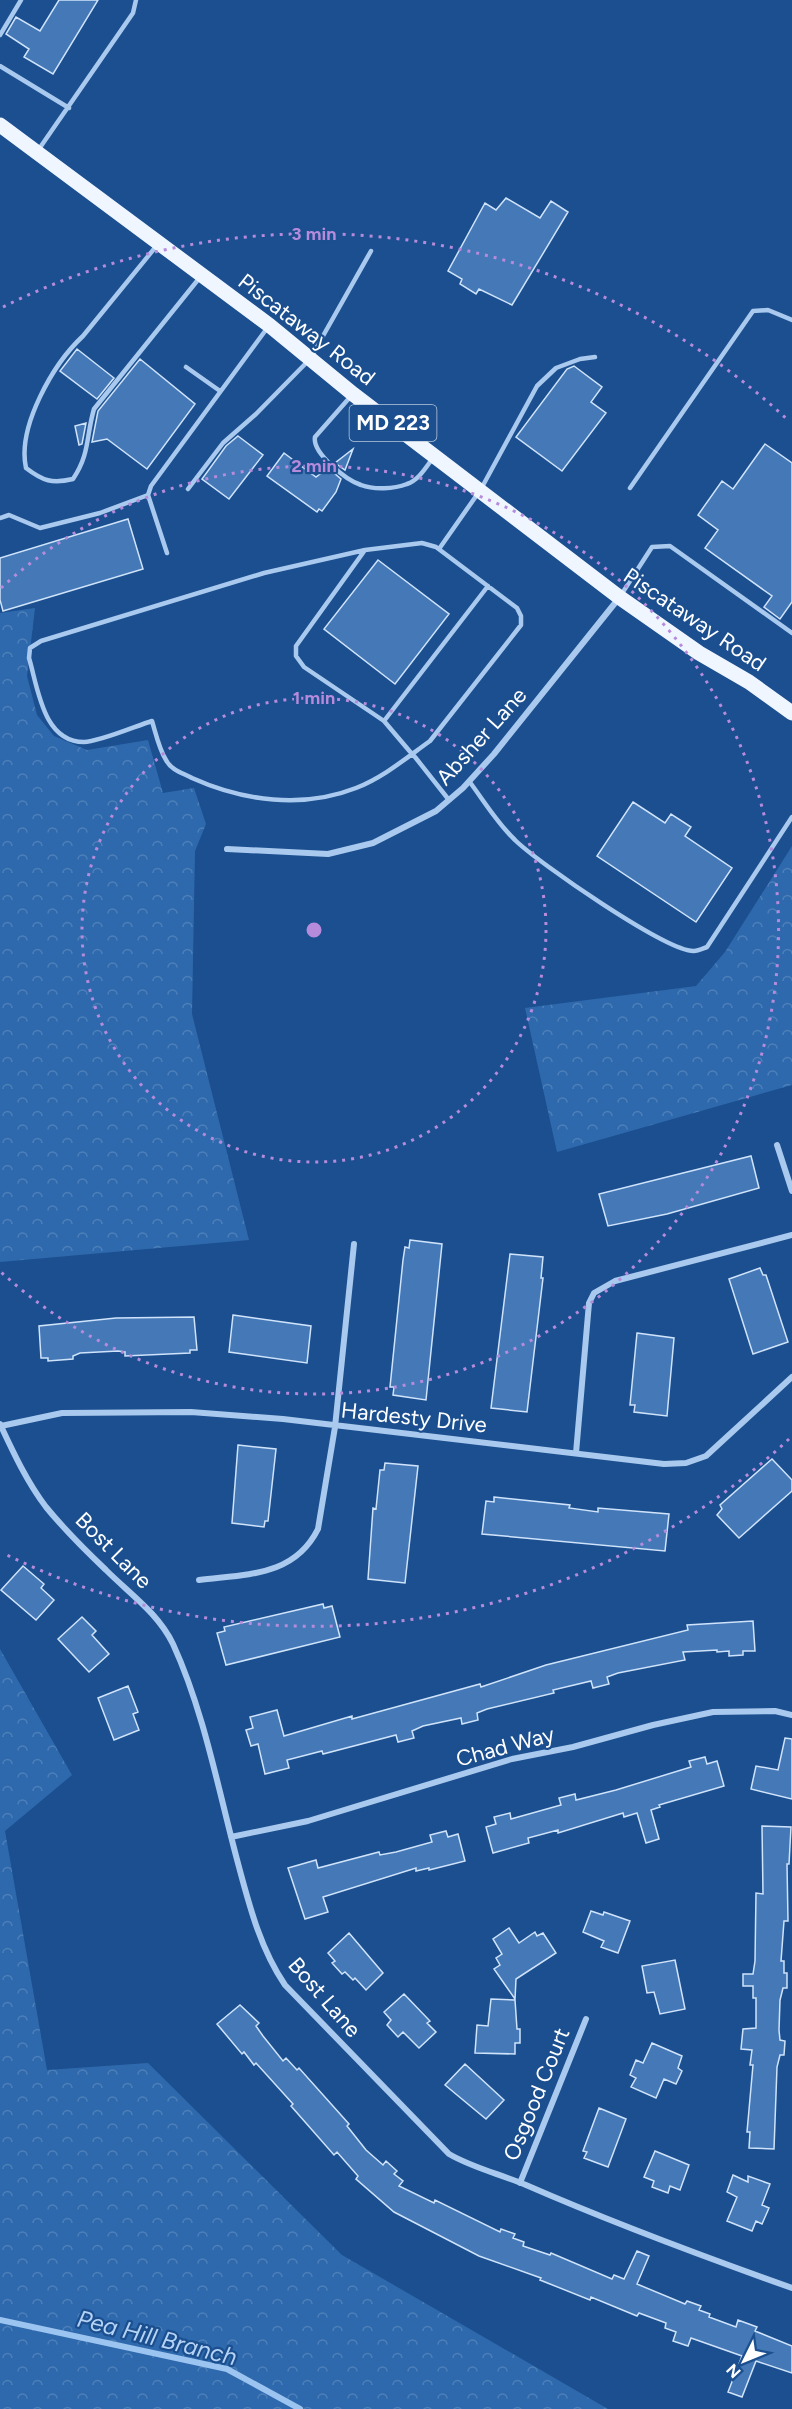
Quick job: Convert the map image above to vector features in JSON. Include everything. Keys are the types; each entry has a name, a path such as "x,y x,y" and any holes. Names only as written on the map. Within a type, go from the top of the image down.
{"main road":[{"name":"Piscataway Road","path":"0,125 38,151 269,325 353,394 436,454 620,597 699,653 749,682 792,713"}],"street":[{"name":"Absher Lane","path":"227,849 328,854 373,843 436,811 494,754 620,597"},
{"path":"777,1145 792,1191"},
{"path":"576,1453 589,1303 594,1293 615,1281 792,1235"},
{"path":"199,1580 276,1568 299,1556 311,1543 318,1529 325,1498 335,1427 354,1245"},
{"name":"Hardesty Drive","path":"1,1425 62,1413 140,1411 283,1419 335,1427 664,1464 686,1463 706,1456 792,1377"},
{"name":"Bost Lane","path":"1,1425 30,1484 47,1508 105,1570 150,1612 172,1644 196,1706 261,1940 285,1985 449,2154 466,2164 520,2183 623,2227 792,2288"},
{"name":"Chad Way","path":"231,1837 308,1821 512,1759 573,1747 664,1722 713,1712 775,1711 792,1715"},
{"name":"Osgood Court","path":"520,2183 586,2019"}],"lane":[{"path":"0,35 21,0"},
{"path":"38,151 133,13 136,0"},
{"path":"0,66 69,108"},
{"path":"159,242 83,336 68,350 49,379 26,433 22,452 26,468 40,479 54,483 73,479 83,465 94,409 201,275"},
{"path":"188,489 222,442 256,414 310,359 371,251"},
{"path":"630,488 753,311 768,309 792,320"},
{"path":"167,553 148,495 151,486 269,325"},
{"path":"440,549 481,489 537,386 556,368 580,359 595,357"},
{"path":"186,367 220,391"},
{"path":"353,394 315,437 313,444 319,455 359,484 376,489 406,484 416,479 436,454"},
{"path":"0,518 9,515 40,528 100,513 148,495"},
{"path":"422,543 440,549 517,608 521,616 520,625 429,741 391,770 356,788 314,798 276,801 217,789 174,769 166,761 152,721 84,742 55,729 47,719 29,658 30,648 41,641 264,573 364,549 422,543"},
{"path":"620,597 652,547 670,546 792,633"},
{"path":"364,549 296,646 296,656 304,667 384,721 449,800"},
{"path":"384,721 488,586"},
{"path":"469,781 512,837 534,858 592,897 676,946 695,951 708,946 792,817"}],"green space":[{"path":"35,608 27,676 37,715 54,736 87,750 148,740 163,793 194,788 206,824 195,851 192,1014 249,1240 0,1262 0,613"},
{"path":"792,846 792,1085 557,1152 525,1008 696,986 725,952"},
{"path":"0,1649 72,1775 5,1831 47,2070 148,2063 342,2255 608,2409 0,2409"}],"building":[{"path":"59,0 98,0 53,74 24,57 29,49 6,34 16,17 40,31"},
{"path":"506,198 540,218 551,201 568,212 512,305 479,289 476,294 460,284 462,279 448,271 485,203 496,210"},
{"path":"77,349 114,378 97,399 60,371"},
{"path":"140,359 195,404 147,469 107,439 92,442 98,411"},
{"path":"574,366 602,387 591,402 606,413 562,471 516,437 567,369"},
{"path":"86,423 82,444 79,445 75,426"},
{"path":"238,436 263,455 229,499 202,479 226,446"},
{"path":"765,444 792,463 792,602 780,619 764,607 772,596 705,548 718,530 698,515 722,481 733,489"},
{"path":"353,449 345,470 335,463"},
{"path":"284,453 316,477 328,468 341,479 336,492 322,511 319,509 317,512 267,476"},
{"path":"128,519 143,569 3,611 0,600 0,558"},
{"path":"378,560 449,614 395,684 324,629"},
{"path":"633,802 665,823 671,814 691,827 685,836 732,868 696,922 597,856"},
{"path":"751,1156 759,1188 667,1214 608,1226 599,1194"},
{"path":"410,1240 442,1244 426,1400 393,1395 394,1387 390,1387 403,1260 405,1247 409,1248"},
{"path":"510,1254 543,1257 541,1278 543,1278 527,1412 491,1408"},
{"path":"760,1268 763,1275 766,1275 788,1342 753,1354 729,1279"},
{"path":"233,1315 311,1326 307,1363 229,1352"},
{"path":"194,1317 197,1350 190,1350 190,1353 125,1356 125,1352 118,1351 80,1353 73,1356 73,1359 48,1361 48,1358 41,1358 39,1326 116,1318"},
{"path":"637,1333 674,1338 667,1416 634,1412 635,1405 630,1405"},
{"path":"238,1445 276,1449 268,1521 265,1521 264,1527 232,1523"},
{"path":"772,1459 792,1480 792,1491 739,1538 717,1515 722,1509 720,1505"},
{"path":"385,1463 418,1466 405,1583 368,1579 373,1508 376,1509 380,1470 384,1470"},
{"path":"494,1497 570,1505 569,1508 598,1512 598,1508 669,1514 665,1551 482,1534 486,1501 494,1502"},
{"path":"23,1566 44,1584 41,1588 54,1600 36,1620 1,1590"},
{"path":"323,1604 324,1608 332,1606 340,1637 226,1665 217,1633 225,1631 224,1627"},
{"path":"82,1617 96,1631 92,1635 109,1654 89,1672 58,1639"},
{"path":"753,1621 755,1651 743,1651 743,1655 729,1656 729,1651 717,1652 717,1650 683,1652 685,1660 618,1673 607,1677 609,1684 593,1688 591,1681 553,1690 554,1693 477,1713 478,1720 462,1724 461,1718 423,1726 412,1731 414,1738 398,1742 396,1735 323,1754 322,1751 287,1760 289,1768 265,1774 258,1744 251,1746 246,1730 253,1728 250,1717 277,1710 284,1736 352,1716 352,1719 480,1684 481,1687 546,1665 688,1630 687,1625"},
{"path":"128,1686 138,1712 133,1714 139,1730 114,1740 98,1698"},
{"path":"785,1738 792,1739 792,1799 751,1789 756,1766 778,1770"},
{"path":"705,1757 707,1764 717,1761 724,1786 659,1805 660,1807 651,1810 659,1839 646,1843 637,1813 624,1817 623,1813 558,1833 558,1830 528,1838 529,1843 493,1853 486,1827 496,1824 494,1817 510,1813 511,1819 561,1805 559,1798 575,1794 576,1800 616,1790 691,1767 689,1761"},
{"path":"762,1826 791,1827 789,1864 787,1864 788,1921 784,1921 781,1961 784,1961 784,1973 787,1973 787,1988 783,1988 780,2000 779,2030 780,2040 785,2041 784,2055 780,2055 777,2067 774,2149 749,2148 750,2132 747,2132 753,2065 750,2065 752,2050 741,2049 743,2029 756,2028 756,1998 753,1998 753,1986 743,1986 743,1974 753,1974 755,1961 756,1893 763,1894"},
{"path":"446,1831 448,1837 458,1834 465,1861 429,1870 429,1868 416,1871 416,1868 323,1897 328,1912 305,1919 288,1868 316,1860 318,1868 379,1852 380,1855 396,1852 432,1842 430,1835"},
{"path":"591,1911 603,1915 604,1912 630,1921 618,1953 601,1947 604,1941 583,1932"},
{"path":"509,1928 519,1943 535,1932 537,1936 543,1933 556,1953 516,1979 515,1999 494,1969 500,1965 496,1958 502,1954 493,1939"},
{"path":"349,1933 383,1973 366,1990 355,1978 353,1980 345,1972 342,1974 332,1963 335,1961 328,1953"},
{"path":"675,1960 685,2009 660,2014 654,1992 647,1993 642,1966"},
{"path":"404,1994 430,2021 427,2023 436,2032 419,2048 403,2032 398,2037 387,2025 391,2020 384,2012"},
{"path":"491,1999 515,2000 520,2043 515,2043 515,2054 475,2053 477,2025 488,2026"},
{"path":"240,2005 259,2023 256,2026 283,2061 286,2058 297,2070 299,2068 349,2124 347,2126 366,2150 383,2165 386,2161 397,2171 394,2174 403,2181 399,2186 434,2203 435,2200 500,2232 501,2229 515,2234 513,2238 524,2242 523,2246 550,2255 551,2253 612,2279 614,2275 624,2279 637,2251 649,2256 637,2284 685,2304 687,2301 701,2306 699,2310 710,2314 709,2317 736,2327 738,2320 757,2327 755,2331 792,2346 792,2373 756,2361 742,2397 728,2392 742,2356 691,2338 688,2346 673,2341 676,2332 665,2328 666,2323 639,2313 637,2316 591,2297 590,2300 540,2280 541,2278 479,2256 394,2212 356,2179 358,2176 337,2152 334,2155 291,2106 293,2104 256,2063 254,2065 244,2052 242,2054 217,2024"},
{"path":"652,2043 682,2056 678,2068 682,2071 676,2084 664,2079 656,2098 631,2087 636,2078 630,2075 636,2060 643,2063"},
{"path":"465,2064 504,2100 486,2119 445,2085"},
{"path":"599,2108 626,2119 608,2167 584,2158 587,2152 583,2151"},
{"path":"655,2151 689,2165 680,2190 670,2186 668,2193 652,2187 654,2181 644,2177"},
{"path":"733,2175 748,2182 748,2176 770,2184 762,2205 769,2208 762,2224 756,2221 752,2231 727,2221 737,2197 727,2192"}],"waterway":[{"name":"Pea Hill Branch","path":"0,2320 227,2369 300,2409"}]}
